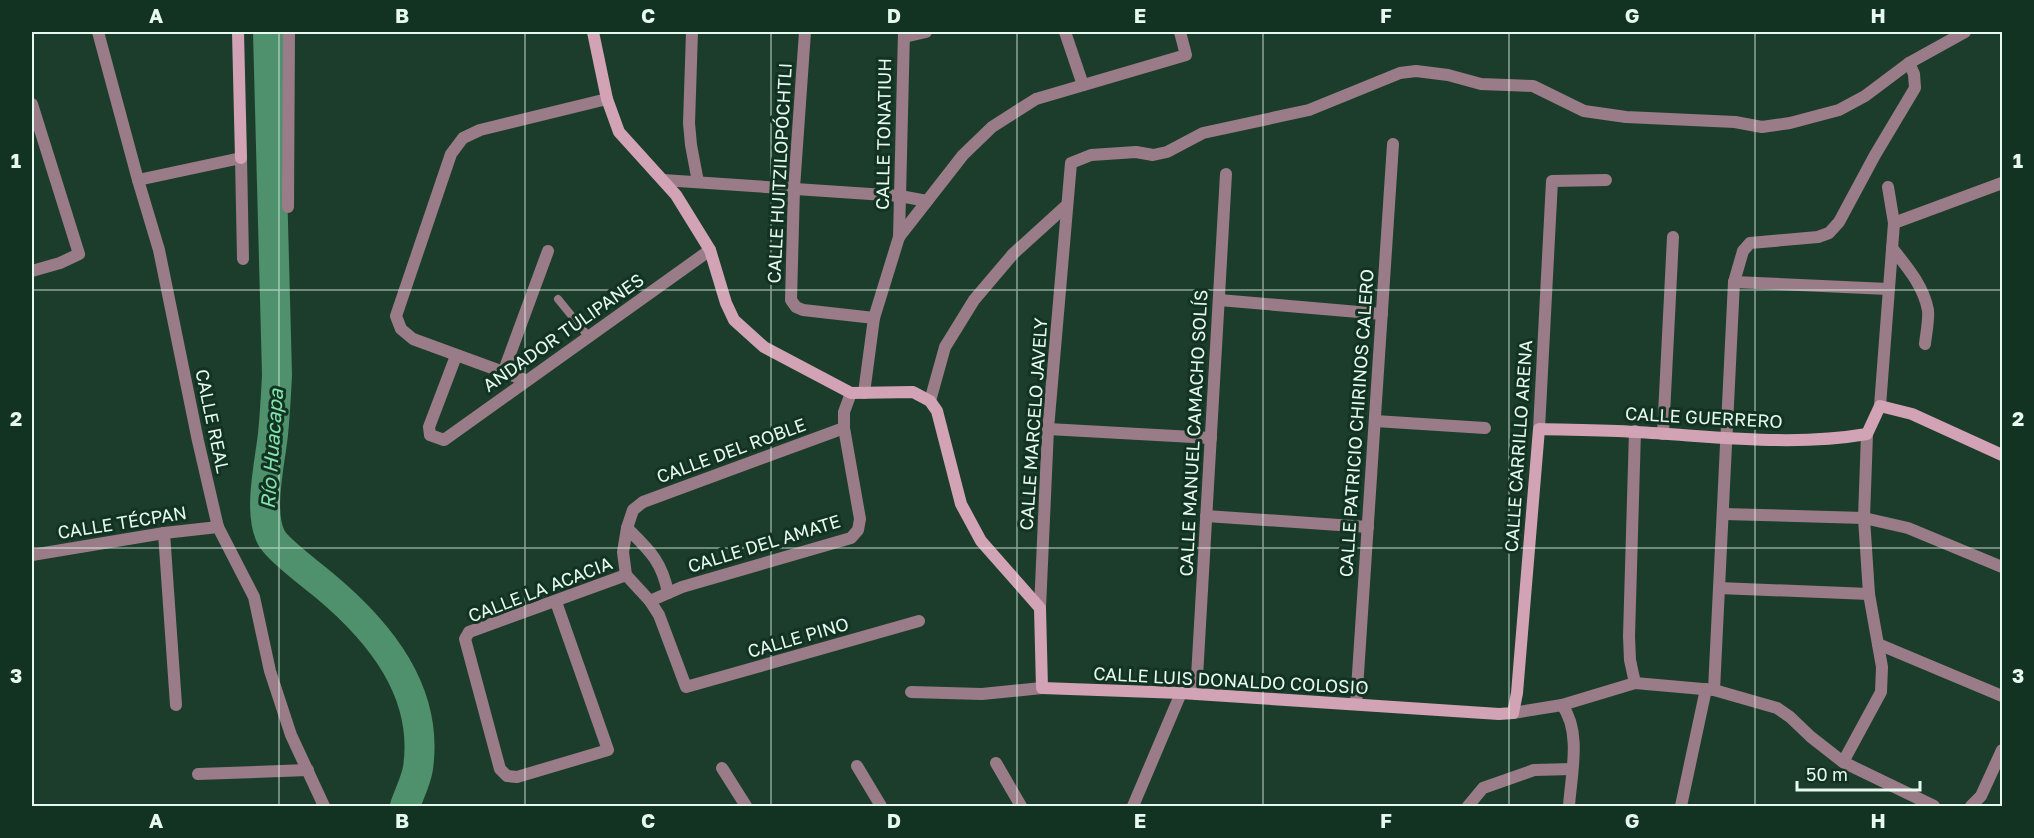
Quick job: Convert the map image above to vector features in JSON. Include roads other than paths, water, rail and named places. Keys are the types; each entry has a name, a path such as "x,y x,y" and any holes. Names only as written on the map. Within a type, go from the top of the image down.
{"street":[{"name":"CALLE REAL","path":"98,32 159,250 218,527 254,597 270,671 291,735 324,807"},
{"path":"238,32 243,259"},
{"path":"288,207 289,32"},
{"path":"593,32 607,99 619,132 676,195 710,250 726,303 734,320 764,348 851,393 913,392 930,401 938,411 961,504 981,541 1040,608"},
{"path":"692,32 689,123 698,182"},
{"name":"CALLE HUITZILOPÓCHTLI","path":"805,32 794,188 791,300 796,307 803,310 874,318"},
{"path":"904,34 926,32"},
{"path":"1065,32 1083,85"},
{"path":"1681,807 1710,690 1724,514 1725,439 1734,282 1743,251 1750,243 1818,237 1829,233 1839,222 1915,88 1914,74 1909,63 1965,32"},
{"path":"864,393 874,318 899,237 963,155 993,127 1036,99 1186,55 1183,33"},
{"name":"CALLE TONATIUH","path":"899,237 904,34"},
{"name":"CALLE MARCELO JAVELY","path":"1042,688 1040,608 1048,429 1071,164 1091,155 1167,152 1203,134 1309,110 1400,73 1416,71 1448,75 1481,84 1533,86 1576,107 1595,112 1626,117 1735,122 1762,127 1790,123 1839,110 1865,96 1909,63"},
{"path":"525,381 413,339 402,329 396,316 451,154 463,138 480,130 607,99"},
{"path":"32,104 80,254 60,263 32,271"},
{"name":"CALLE PATRICIO CHIRINOS CALERO","path":"1356,704 1393,144"},
{"path":"138,180 241,158"},
{"name":"CALLE MANUEL CAMACHO SOLÍS","path":"1196,694 1226,174"},
{"path":"663,180 900,196 927,201"},
{"name":"CALLE CARRILLO ARENA","path":"1513,713 1517,693 1539,429 1552,181 1606,180"},
{"path":"1894,224 2002,183"},
{"path":"1843,762 1881,692 1882,667 1869,594 1864,518 1867,434 1880,406 1894,224 1888,187"},
{"path":"930,401 945,347 974,300 1013,254 1067,205"},
{"path":"1663,434 1673,237"},
{"path":"1892,248 1916,278 1923,295 1928,312 1925,344"},
{"name":"ANDADOR TULIPANES","path":"456,356 429,428 430,435 444,440 710,250"},
{"path":"503,373 548,251"},
{"path":"1734,282 1888,289"},
{"path":"1219,300 1382,314"},
{"name":"CALLE DEL AMATE","path":"650,601 682,587 851,538 858,530 860,519 844,428 844,412 851,393"},
{"path":"1880,406 1912,414 2002,455"},
{"path":"1375,421 1485,428"},
{"name":"CALLE DEL ROBLE","path":"627,528 633,510 643,502 844,428"},
{"path":"1048,429 1211,438"},
{"name":"CALLE GUERRERO","path":"1539,429 1635,431 1725,439 1840,439 1867,434"},
{"path":"1635,431 1629,636 1630,660 1635,683"},
{"path":"1724,514 1864,518 1908,528 2002,567"},
{"path":"1206,516 1368,527"},
{"name":"CALLE TÉCPAN","path":"32,555 164,533 218,527"},
{"path":"627,528 658,562 665,575 668,593"},
{"path":"627,528 623,552 626,575 650,601"},
{"path":"164,533 176,705"},
{"name":"CALLE LA ACACIA","path":"556,602 608,750 517,777 507,776 501,769 465,639 469,632 626,575"},
{"path":"1719,588 1869,594"},
{"name":"CALLE PINO","path":"650,601 659,615 686,687 919,621"},
{"path":"1878,644 2002,696"},
{"path":"1513,713 1562,705 1635,683 1710,690 1777,708 1791,717 1843,762 1934,807"},
{"name":"CALLE LUIS DONALDO COLOSIO","path":"911,692 982,694 1042,688 1180,693 1499,714 1513,713"},
{"path":"1133,807 1180,693"},
{"path":"1562,705 1570,715 1575,737 1569,807"},
{"path":"1971,807 1981,796 1999,767 2002,750"},
{"path":"996,764 1021,807"},
{"path":"857,766 881,807"},
{"path":"722,768 746,807"},
{"path":"1468,807 1483,788 1534,770 1572,769"},
{"path":"198,774 308,770"},
{"path":"1483,788 1483,807"}],"lane":[{"path":"558,299 588,336"}],"waterway":[{"name":"Río Huacapa","path":"268,32 277,375 265,501 267,526 274,542 364,623 396,666 408,689 416,714 419,740 417,773 405,806"}]}
